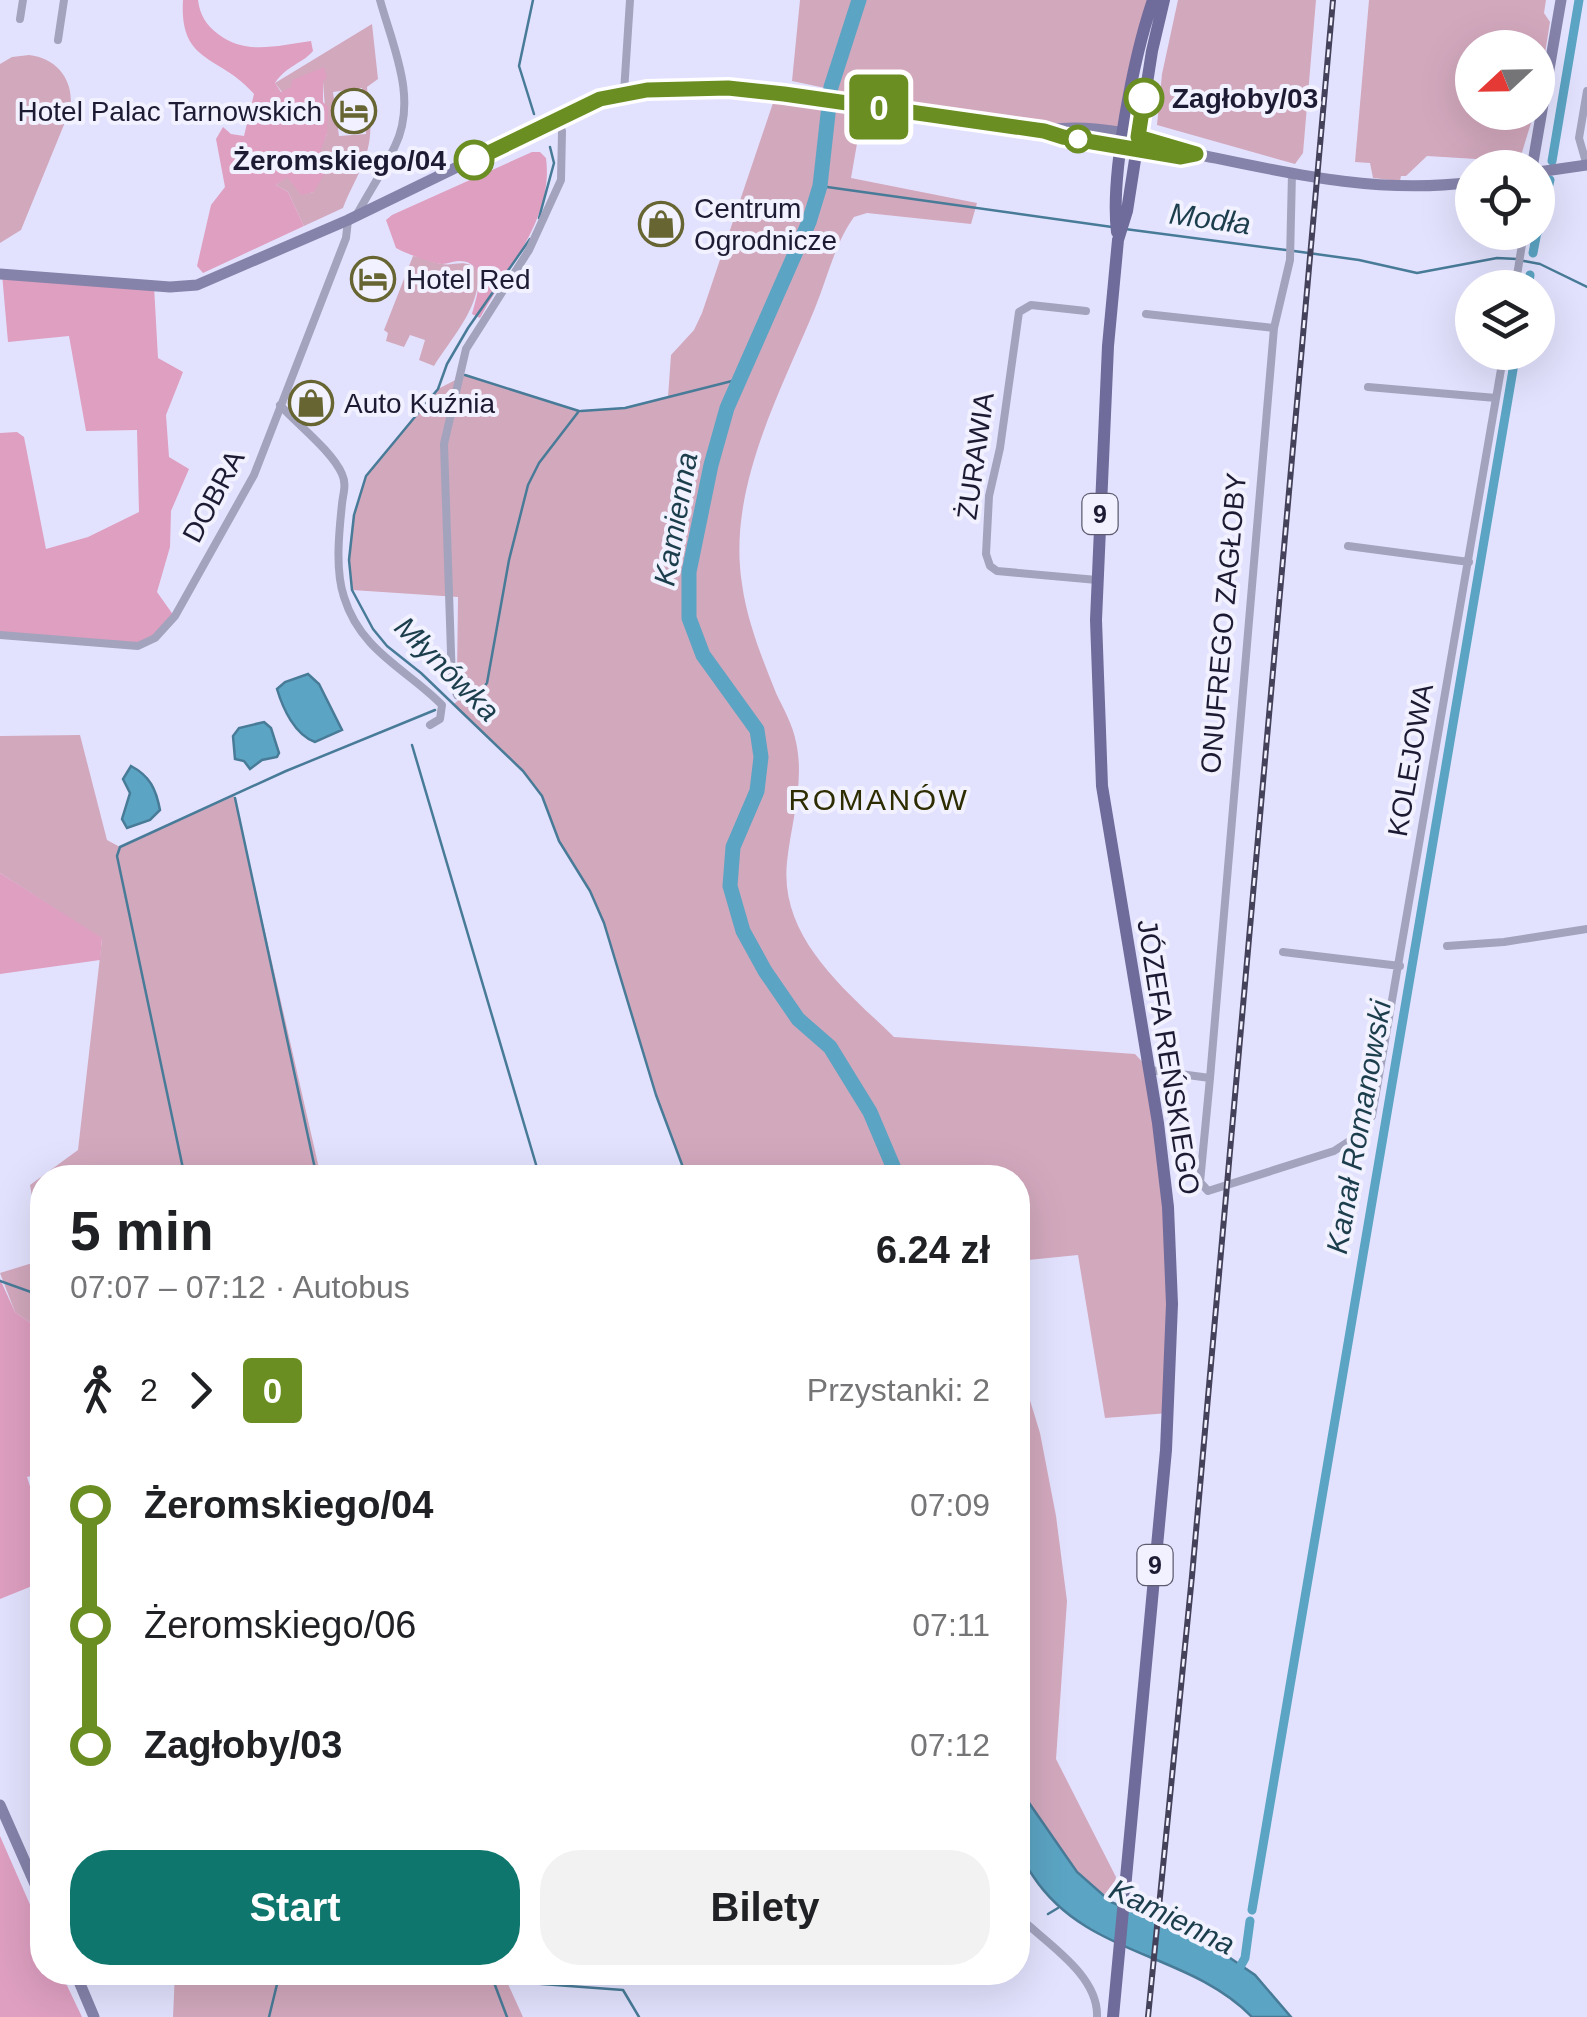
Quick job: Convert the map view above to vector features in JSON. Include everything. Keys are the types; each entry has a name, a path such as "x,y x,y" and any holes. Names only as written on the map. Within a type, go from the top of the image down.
{"main road":[{"name":"9","path":"1130,142 1142,33 1153,0"},
{"name":"9","path":"1130,142 1164,0"},
{"name":"JÓZEFA REŃSKIEGO","path":"1113,2017 1171,1374 1170,1246 1164,1168 1102,786 1096,678 1108,346 1130,142"}],"street":[{"path":"20,19 23,0"},
{"path":"58,40 64,0"},
{"name":"DOBRA","path":"0,635 129,646 155,638 174,616 254,475 352,218 395,146 404,120 400,68 380,0"},
{"path":"624,92 630,0"},
{"path":"1538,150 1561,0"},
{"path":"0,274 170,287 197,285 352,218 557,118 624,92 728,88 799,95 1044,131 1064,128 1181,157 1196,154 1385,186 1455,183"},
{"path":"1555,168 1587,165 1580,138 1587,91"},
{"path":"457,695 452,682 444,444 466,350 529,250 562,180 562,131 557,118"},
{"name":"ONUFREGO ZAGŁOBY","path":"1204,1189 1200,1182 1201,1163 1274,328 1292,240 1292,173"},
{"path":"375,180 383,196 393,198"},
{"name":"ŻURAWIA","path":"1086,311 1030,306 1019,312 1000,448 989,496 986,554 990,566 997,570 1097,580"},
{"path":"1146,314 1274,328"},
{"name":"KOLEJOWA","path":"1204,1189 1212,1191 1334,1152 1357,1136 1372,1116 1378,1099 1501,370"},
{"path":"1368,387 1496,398"},
{"path":"280,405 342,473 346,488 340,555 344,597 374,648 442,705 440,718 430,725"},
{"path":"1348,546 1470,562"},
{"path":"1447,946 1587,929"},
{"path":"1282,952 1400,966"},
{"path":"1150,1070 1210,1078"},
{"path":"0,1804 30,1873"},
{"path":"1030,1927 1087,1982 1096,1996 1096,2017"},
{"path":"80,1985 94,2017"}],"shaded area":[{"path":"183,0 198,0 210,27 240,45 263,47 311,41 313,51 275,83 281,92 291,87 292,80 324,67 327,77 323,82 323,102 328,107 327,134 319,155 327,169 314,192 301,195 287,177 276,185 288,192 304,226 203,273 197,266 211,205 225,187 216,139 223,127 231,134 244,136 254,94 195,48 184,21"},
{"path":"800,0 1153,0 1125,134 929,110 792,81"},
{"path":"1178,0 1316,0 1303,153 1295,164 1157,125 1162,74"},
{"path":"1369,0 1546,0 1544,13 1550,22 1549,30 1455,30 1455,130 1529,130 1523,150 1455,150 1455,158 1427,156 1400,181 1373,178 1370,163 1355,162"},
{"path":"372,24 378,79 367,87 368,100 364,101 362,88 333,92 339,136 366,134 365,122 370,121 366,155 343,208 304,226 288,192 276,185 287,176 301,194 314,192 320,150 327,134 323,82 282,92 275,83"},
{"path":"29,55 48,61 62,73 70,90 70,110 21,230 0,243 0,64 12,57"},
{"path":"773,103 862,115 851,178 977,203 971,224 867,213 854,217 836,250 749,477 739,548 744,598 760,653 793,729 798,757 787,889 794,915 820,960 894,1037 1135,1054 1150,1070 1164,1169 1169,1413 1105,1418 1078,1255 1030,1260 1030,1165 682,1165 656,1095 604,923 590,891 559,841 542,796 523,771 453,705 465,694 457,676 458,597 352,590 349,560 354,515 366,476 438,389 465,375 579,411 625,408 668,397 671,355 694,330"},
{"path":"532,152 540,152 546,158 543,201 526,242 480,318 472,314 479,281 474,267 459,261 432,262 396,248 386,220"},
{"path":"413,256 443,264 468,264 478,270 471,309 434,366 419,360 425,340 410,335 404,347 386,341 388,333 384,330"},
{"path":"2,274 154,286 158,358 183,372 166,415 169,457 189,469 171,511 170,547 157,592 174,616 146,643 0,635 0,433 17,432 24,437 46,549 88,537 139,512 137,430 86,431 69,336 8,342"},
{"path":"80,735 107,840 120,847 234,796 318,1165 57,1165 78,1150 102,939 0,873 0,736"},
{"path":"0,873 102,938 100,960 0,974"},
{"path":"30,1264 30,1322 15,1312 0,1273"},
{"path":"0,1279 15,1312 30,1322 30,1587 0,1599"},
{"path":"1030,1400 1056,1516 1067,1601 1056,1759 1116,1877 1111,1903 1077,1872 1030,1804"},
{"path":"0,1836 30,1905 30,1985 67,1985 82,2017 0,2017"},
{"path":"174,1985 508,1985 523,2017 173,2017"}],"water":[{"path":"308,674 319,684 342,730 315,742 296,727 277,689"},
{"path":"264,722 271,728 279,753 250,769 244,761 235,759 233,736 239,728"},
{"path":"131,766 151,784 160,810 150,820 127,828 122,819 130,793 123,779"},
{"path":"1030,1804 1077,1872 1111,1902 1217,1949 1255,1975 1291,2017 1252,2017 1199,1979 1109,1939 1055,1903 1033,1876"}],"waterway":[{"name":"Młynówka","path":"533,0 519,66 534,114"},
{"name":"Kamienna","path":"859,0 831,87 820,186 809,222 727,408 711,465 689,572 689,618 703,655 757,730 761,757 757,791 733,847 730,886 743,931 798,1019 830,1047 870,1112 892,1165"},
{"name":"Kanał Romanowski","path":"1554,150 1579,0"},
{"name":"Młynówka","path":"539,218 554,163 550,147"},
{"name":"Modła","path":"820,186 1112,227"},
{"name":"Modła","path":"1125,229 1286,250"},
{"name":"Młynówka","path":"530,239 468,328 438,389 366,476 354,515 349,560 352,590 387,646 421,673 523,771 542,796 559,841 590,891 604,923 656,1095 682,1165"},
{"name":"Modła","path":"1294,251 1417,273 1497,258 1517,259"},
{"name":"Modła","path":"1524,261 1540,264 1587,287"},
{"name":"Kanał Romanowski","path":"1252,1910 1513,370"},
{"path":"465,375 579,411 539,463 528,485 509,560 487,683 478,694 466,694"},
{"path":"581,411 625,408 740,379"},
{"path":"182,1165 117,856 120,847 286,771 435,710"},
{"path":"412,745 536,1165"},
{"path":"235,798 314,1165"},
{"path":"0,1281 30,1292"},
{"name":"Młynówka","path":"1048,1914 1058,1908"},
{"name":"Kanał Romanowski","path":"1236,1974 1245,1958 1250,1921"},
{"path":"269,2017 277,1985"},
{"path":"495,1985 507,2017"},
{"path":"556,1985 623,1990 639,2017"}],"railway":[{"path":"1148,2017 1192,1576 1333,0"}],"bus line":[{"name":"0","path":"474,160 612,95 695,88 799,95 1044,131 1181,157 1196,154 1138,137 1144,98"}],"place":[{"name":"Zagłoby/03","path":"1144,98"},
{"name":"Hotel Palac Tarnowskich","path":"354,111"},
{"name":"Żeromskiego/04","path":"474,160"},
{"name":"Centrum Ogrodnicze","path":"661,224"},
{"name":"Hotel Red","path":"373,279"},
{"name":"Auto Kuźnia","path":"311,403"}],"district":[{"name":"ROMANÓW","path":"879,800"}]}
